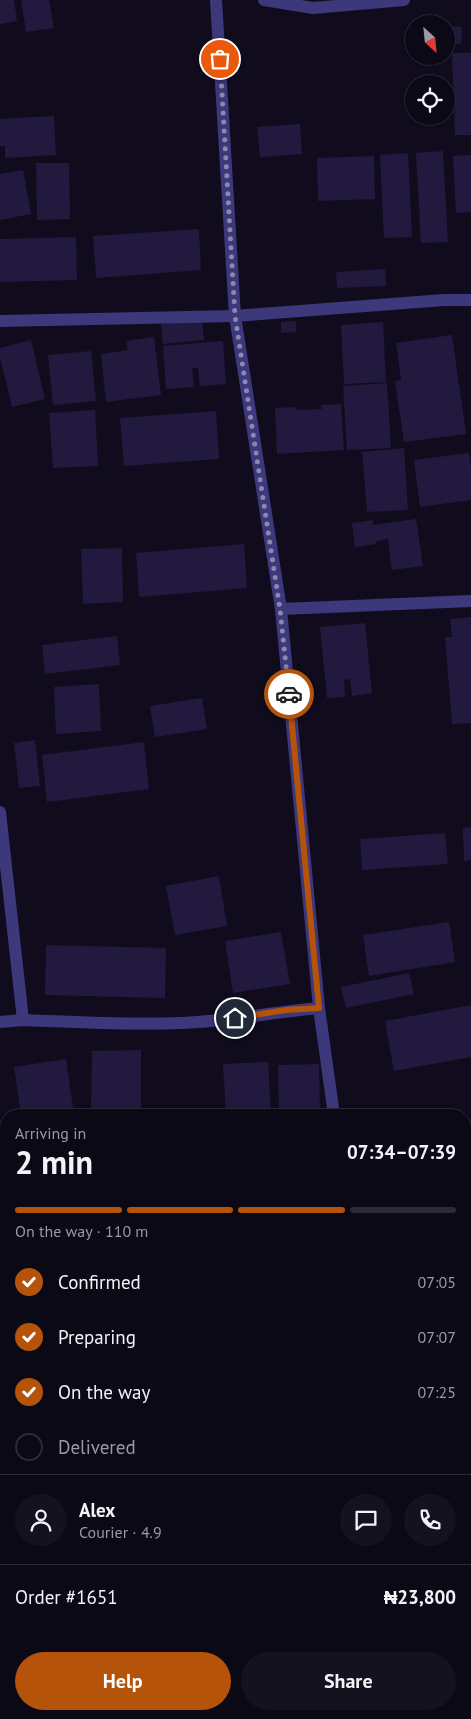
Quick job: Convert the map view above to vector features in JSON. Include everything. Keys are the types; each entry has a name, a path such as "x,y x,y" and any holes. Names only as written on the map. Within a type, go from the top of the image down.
{"street":[{"path":"216,0 235,316 280,609 319,1008 333,1109"},
{"path":"264,0 313,8 404,0"},
{"path":"0,321 235,316 444,300 471,300"},
{"path":"280,609 471,601"},
{"path":"0,812 22,1020"},
{"path":"0,1022 22,1020 179,1023 218,1020 286,1010 319,1008"}],"building":[{"path":"0,0 14,0 17,21 0,24"},
{"path":"21,0 49,0 54,28 26,32"},
{"path":"455,27 462,27 461,44 455,44"},
{"path":"455,53 471,53 471,135 455,135 455,75 453,75"},
{"path":"54,116 56,155 5,158 5,146 0,146 0,119"},
{"path":"300,124 302,154 260,157 257,127"},
{"path":"443,151 448,242 421,243 416,153"},
{"path":"408,153 412,237 384,238 380,155"},
{"path":"471,155 471,212 456,213 453,156"},
{"path":"374,156 375,199 318,201 317,158"},
{"path":"36,163 69,163 70,219 37,220"},
{"path":"23,170 31,214 0,220 0,174"},
{"path":"199,229 201,270 96,278 93,236"},
{"path":"76,237 77,280 0,282 0,239"},
{"path":"385,269 386,286 337,288 336,272"},
{"path":"202,320 204,340 163,344 161,324"},
{"path":"296,321 296,332 281,333 281,322"},
{"path":"383,322 386,382 344,384 341,325"},
{"path":"452,335 466,434 404,442 395,381 401,380 396,343"},
{"path":"154,337 161,395 106,402 101,354 128,350 126,341"},
{"path":"31,340 45,399 12,407 0,357 0,348"},
{"path":"223,341 226,384 200,386 198,368 192,368 194,387 166,389 163,346"},
{"path":"91,351 96,401 53,405 48,355"},
{"path":"387,383 391,448 347,450 343,386"},
{"path":"341,404 344,450 277,454 275,408 295,407 296,410 322,409 321,405"},
{"path":"95,410 98,466 53,468 49,413"},
{"path":"216,411 219,459 124,466 120,418"},
{"path":"404,448 408,510 367,512 362,452"},
{"path":"469,453 471,500 420,507 414,460"},
{"path":"416,519 423,566 392,570 388,539 376,541 376,544 355,547 352,523 373,520 373,525"},
{"path":"244,544 247,588 139,597 136,553"},
{"path":"122,548 123,602 83,604 81,549"},
{"path":"471,617 471,723 452,724 445,637 452,637 450,619"},
{"path":"365,623 372,693 352,696 350,679 344,680 345,697 327,698 320,627"},
{"path":"117,636 120,665 45,674 42,645"},
{"path":"99,684 101,731 56,734 54,687"},
{"path":"202,698 207,729 155,737 150,706"},
{"path":"35,740 40,786 19,788 14,743"},
{"path":"144,742 149,789 47,802 42,755"},
{"path":"471,827 471,860 464,861 463,828"},
{"path":"445,833 448,864 362,870 360,839"},
{"path":"219,876 227,926 175,935 166,886"},
{"path":"449,922 455,962 369,976 363,935"},
{"path":"281,932 290,984 233,993 225,941"},
{"path":"46,945 166,948 165,998 45,995"},
{"path":"409,973 414,994 346,1008 341,987"},
{"path":"471,1005 471,1057 394,1071 385,1021"},
{"path":"141,1050 141,1109 91,1109 92,1051"},
{"path":"66,1059 73,1109 20,1109 14,1067"},
{"path":"268,1062 271,1109 226,1109 223,1064"},
{"path":"319,1064 320,1109 279,1109 278,1065"}],"way so far":[{"path":"220,59 235,316 280,609 289,694"}],"route":[{"path":"235,1018 286,1010 319,1008 289,694"}]}
